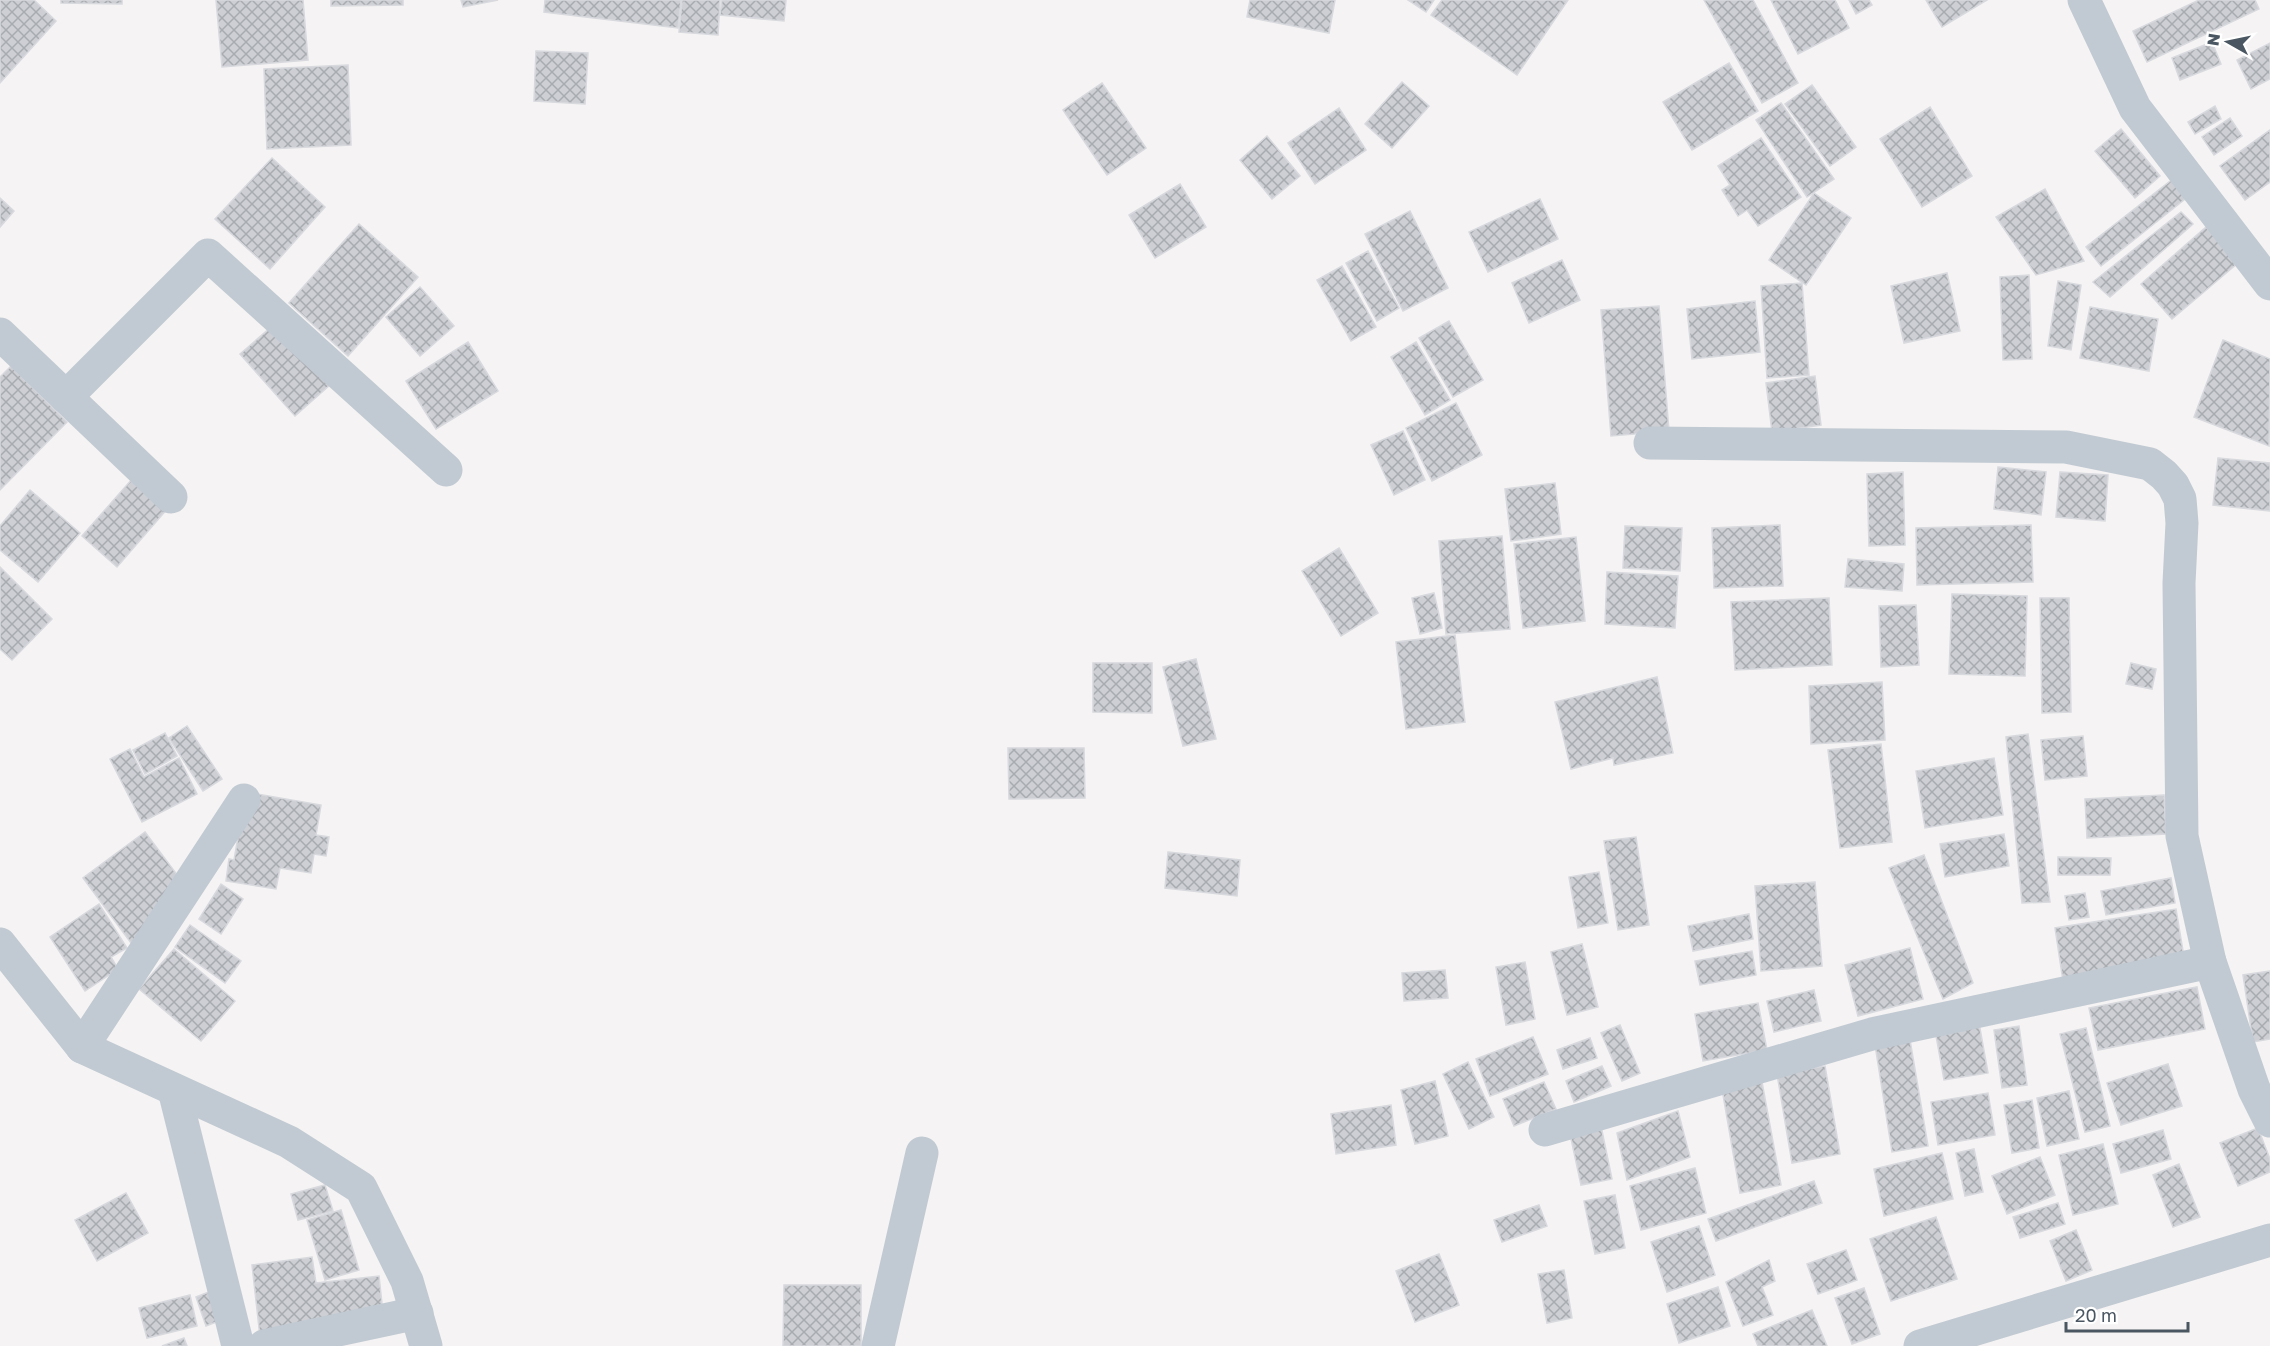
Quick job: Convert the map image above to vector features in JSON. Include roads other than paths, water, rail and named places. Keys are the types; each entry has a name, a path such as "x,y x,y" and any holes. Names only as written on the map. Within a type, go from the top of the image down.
{"street":[{"path":"2084,0 2135,108 2270,284"},
{"path":"66,397 208,255 446,470"},
{"path":"0,334 171,497"},
{"path":"1650,443 2066,447 2150,464 2164,475 2173,485 2180,499 2182,523 2179,583 2182,836 2210,962 2254,1089 2270,1121"},
{"path":"82,1047 244,800"},
{"path":"0,944 82,1047 289,1142 361,1188 407,1281 426,1346"},
{"path":"1545,1130 1872,1034 2210,962"},
{"path":"174,1090 237,1346"},
{"path":"878,1346 922,1153"},
{"path":"1920,1346 2270,1240"},
{"path":"264,1346 417,1313"}]}
